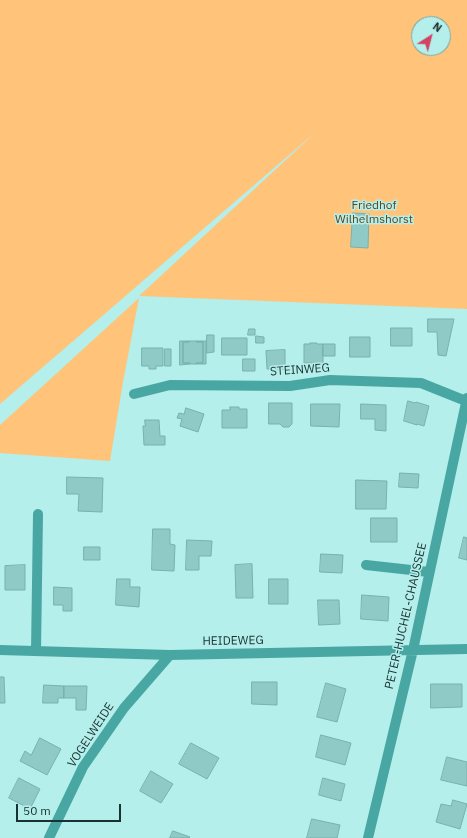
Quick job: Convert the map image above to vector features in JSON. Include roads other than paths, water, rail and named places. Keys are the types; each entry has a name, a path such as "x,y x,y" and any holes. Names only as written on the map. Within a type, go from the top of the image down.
{"street":[{"name":"STEINWEG","path":"134,394 170,385 290,386 330,380 421,383 467,400"},
{"name":"PETER-HUCHEL-CHAUSSEE","path":"368,838 465,418 467,400"},
{"path":"36,651 38,514"},
{"path":"366,565 430,572"},
{"name":"HEIDEWEG","path":"0,650 170,655 467,649"},
{"name":"VOGELWEIDE","path":"49,838 83,768 124,708 170,655"}],"park label":[{"name":"Friedhof Wilhelmshorst","path":"374,213"}]}
